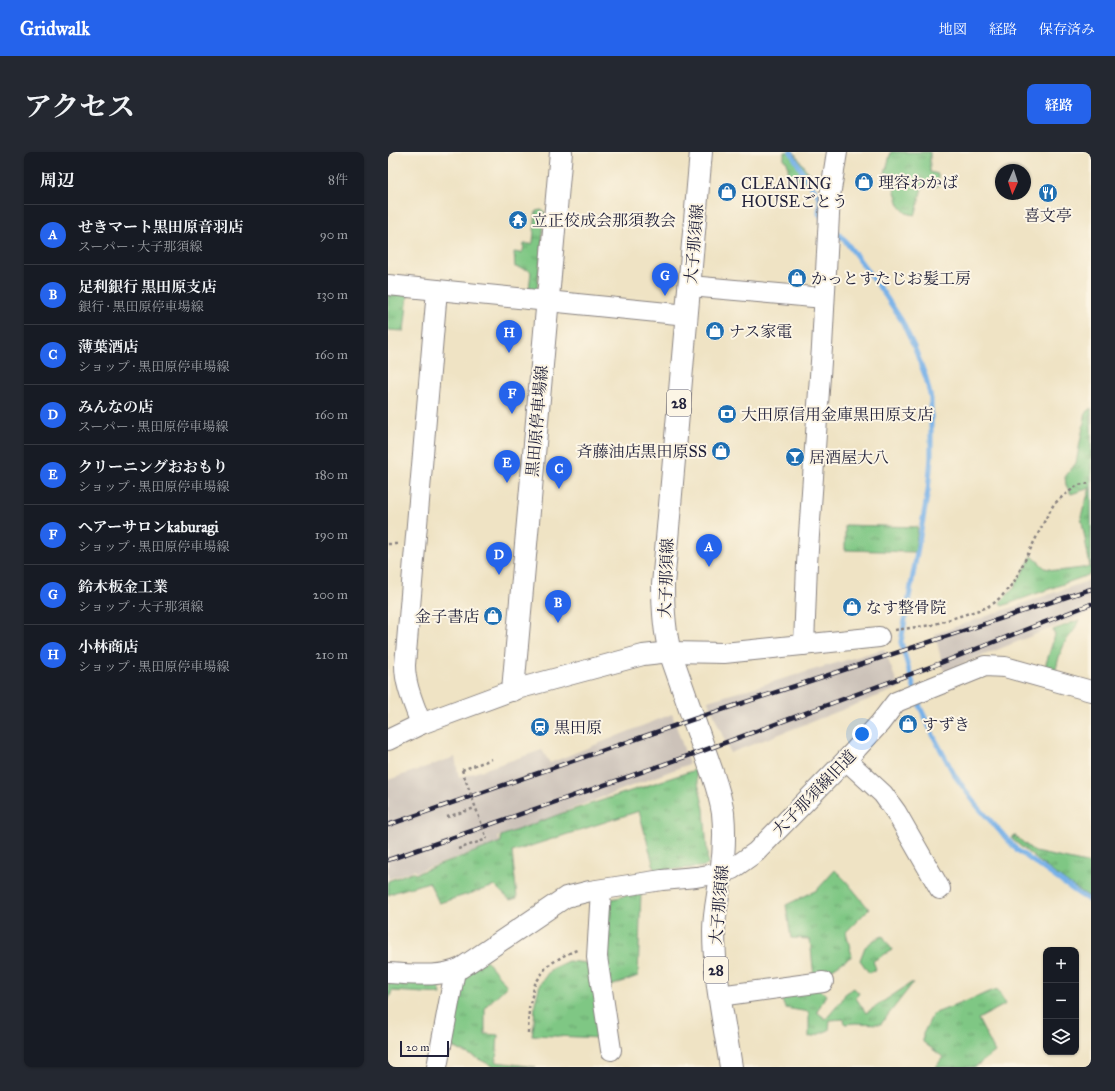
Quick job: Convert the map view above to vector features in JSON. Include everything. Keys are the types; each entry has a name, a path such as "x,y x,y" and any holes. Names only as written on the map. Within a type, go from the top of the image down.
{"main road":[{"name":"黒田原停車場線","path":"513,690 561,152"},
{"name":"大子那須線","path":"701,152 663,585 663,606 666,635 670,652 709,762 723,813 724,833 714,930 715,962 731,1067"}],"street":[{"path":"804,645 807,564 830,196 837,152"},
{"path":"388,285 687,315"},
{"path":"690,286 824,298"},
{"path":"421,724 407,686 405,665 437,290"},
{"path":"388,740 421,724 513,690 643,655 670,652 724,653 879,636"},
{"name":"大子那須線旧道","path":"455,971 566,898 590,891 662,880 696,877 732,869 756,852 846,760 901,700 985,666 1005,667 1091,691"},
{"path":"846,760 883,794 896,812 940,889"},
{"path":"601,890 598,957 611,1050"},
{"path":"388,973 429,975 455,971 437,1067"},
{"path":"719,996 823,982"}],"path":[{"path":"879,636 884,631 932,625 985,608 994,603 1014,582 1054,504 1078,485 1091,483"},
{"path":"458,849 487,839 462,770 492,759"},
{"path":"447,818 475,808"},
{"path":"528,1033 529,1008 534,984 547,966 565,955 598,940"}],"shaded area":[{"path":"1091,580 1091,612 944,671 935,634"},
{"path":"884,649 899,688 730,753 708,701"},
{"path":"672,714 689,764 498,837 500,842 416,872 414,870 388,879 388,780 455,757 459,778 542,750 550,763"}],"green space":[{"path":"784,152 794,152 809,174 813,176 813,182 800,180 789,176 787,162 784,160"},
{"path":"891,152 930,152 930,172 938,174 938,186 922,187 915,215 906,213 899,205 892,182 885,173"},
{"path":"541,210 545,212 537,290 529,290 531,272 529,270 515,267 514,252 521,253 523,251 524,244 532,244 536,211"},
{"path":"388,294 408,295 404,331 388,330"},
{"path":"1091,408 1091,574 1002,606 1000,602 1013,589 1032,556 1045,568 1058,571 1090,567 1081,516 1090,488 1071,494 1066,485 1065,477 1076,463 1086,412"},
{"path":"845,525 918,527 915,552 845,550"},
{"path":"1079,620 1075,629 1065,642 1055,673 1044,670 1055,635 1053,630"},
{"path":"695,770 704,809 708,865 655,871 639,811 512,852 517,898 510,900 495,886 439,903 429,882 388,895 388,881 412,872 415,874 501,842 501,836 560,814"},
{"path":"1014,835 1035,852 1091,864 1090,897 1031,855 1012,839"},
{"path":"835,870 869,909 846,932 852,956 822,976 814,977 810,939 791,938 786,905 817,890"},
{"path":"641,892 638,976 608,987 602,957 608,900"},
{"path":"883,936 892,950 873,961 876,969 869,973 860,960 865,947 874,940"},
{"path":"486,960 507,986 485,1007 485,1034 498,1035 496,1062 536,1067 495,1067 451,1047 463,982 466,975"},
{"path":"568,961 587,963 593,972 601,1038 532,1035 535,1003 540,984 551,969"},
{"path":"390,980 436,983 441,994 392,991 388,1001 388,984"},
{"path":"913,983 881,1024 845,1024 844,1019 830,1020 829,1030 809,1037 809,1012 785,1008 779,993 819,988 826,995 817,1012 826,1019 842,1000 845,994 854,988 859,993 856,998 866,1013"},
{"path":"997,989 1006,1004 978,1019 995,1052 975,1067 936,1067 943,1057 923,1042 923,1034 933,1014"}],"waterway":[{"path":"791,152 820,198 819,214 823,218"},
{"path":"834,229 867,270 902,321 926,378 931,399 931,458 928,491 901,642 915,691"},
{"path":"918,698 920,707 935,739 955,776 978,807 1017,850 1091,901"}],"railway":[{"path":"388,825 694,719 1091,589"},
{"path":"388,860 705,750 938,664 1091,604"}],"place":[{"name":"理容わかば","path":"864,182"},
{"name":"CLEANING HOUSEごとう","path":"727,192"},
{"name":"喜文亭","path":"1048,193"},
{"name":"立正佼成会那須教会","path":"518,220"},
{"name":"かっとすたじお髪工房","path":"797,278"},
{"name":"鈴木板金工業","path":"665,296"},
{"name":"ナス家電","path":"715,331"},
{"name":"小林商店","path":"509,353"},
{"name":"ヘアーサロンkaburagi","path":"512,414"},
{"name":"大田原信用金庫黒田原支店","path":"727,414"},
{"name":"斉藤油店黒田原SS","path":"721,451"},
{"name":"居酒屋大八","path":"795,457"},
{"name":"クリーニングおおもり","path":"507,483"},
{"name":"薄葉酒店","path":"559,489"},
{"name":"せきマート黒田原音羽店","path":"709,567"},
{"name":"みんなの店","path":"499,575"},
{"name":"なす整骨院","path":"852,607"},
{"name":"金子書店","path":"493,616"},
{"name":"足利銀行 黒田原支店","path":"558,623"},
{"name":"すずき","path":"908,724"},
{"name":"黒田原","path":"540,727"}]}
